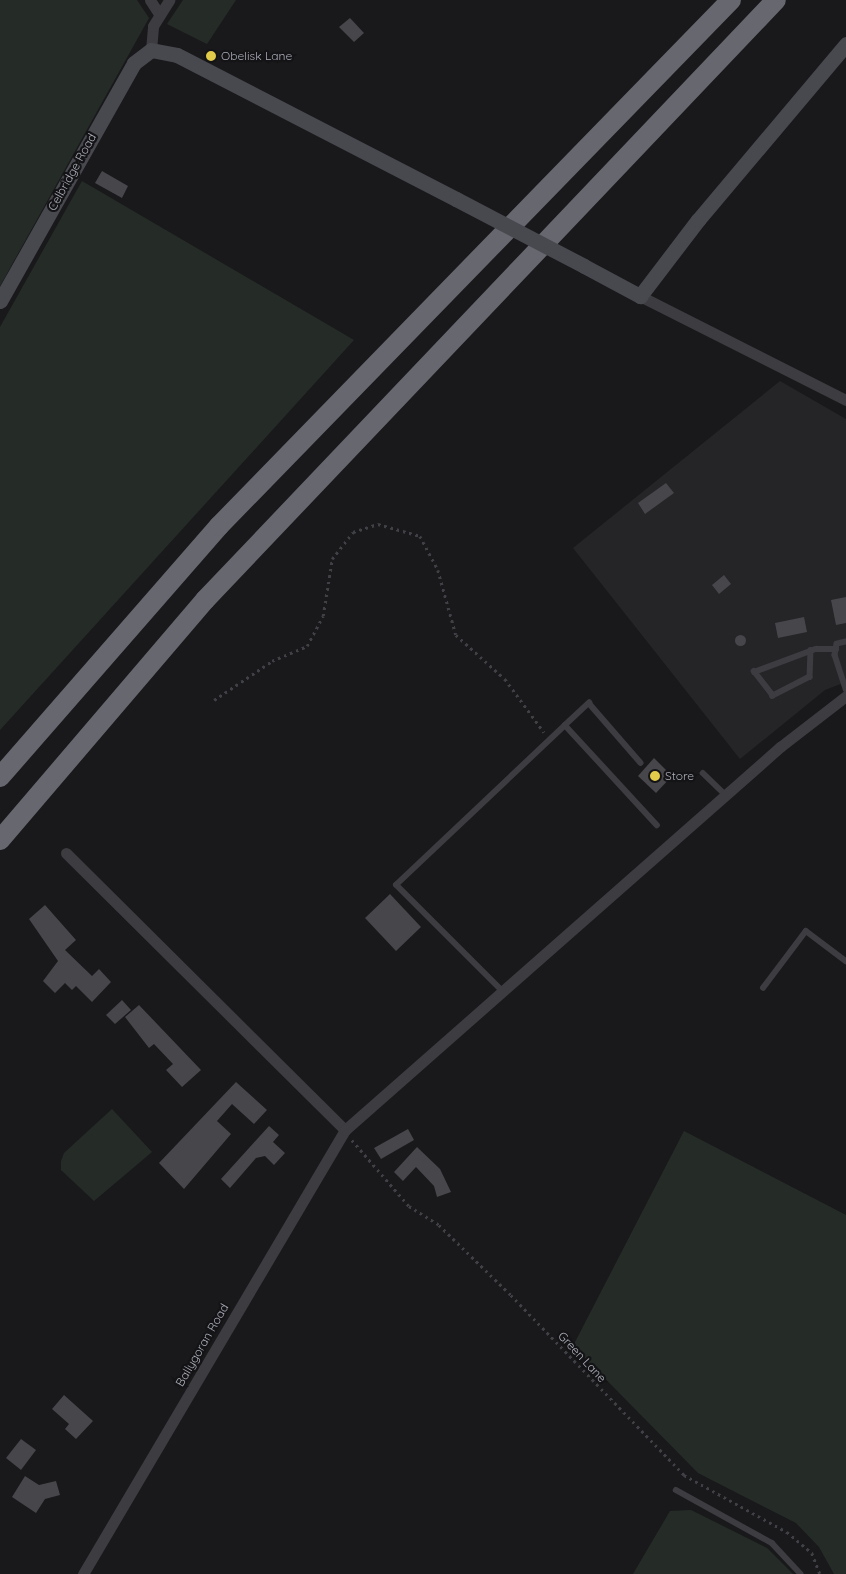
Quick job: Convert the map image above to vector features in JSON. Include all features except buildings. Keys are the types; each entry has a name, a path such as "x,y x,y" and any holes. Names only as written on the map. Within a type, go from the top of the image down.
{"highway":[{"path":"0,777 219,526 731,0"},
{"path":"0,840 205,600 776,0"}],"main road":[{"path":"151,50 177,55 640,296 681,240 846,44"},
{"name":"Celbridge Road","path":"0,301 134,62 151,50"}],"street":[{"path":"150,0 160,14"},
{"path":"151,50 160,14 169,0"},
{"path":"640,296 846,400"},
{"name":"Ballygoran Road","path":"83,1574 345,1130 501,990 725,794 846,696"},
{"path":"66,853 345,1130"}],"lane":[{"path":"846,642 837,644 836,649 846,689"},
{"path":"812,650 810,677 773,696 754,672 812,650 836,649"},
{"path":"501,990 396,885 589,703 641,763"},
{"path":"565,724 657,824"},
{"path":"703,773 725,794"},
{"path":"762,988 806,931 846,961"},
{"path":"676,1490 772,1543 800,1574"}],"path":[{"path":"214,700 272,661 307,646 323,616 332,559 352,532 378,524 420,536 438,570 456,635 505,679 550,740"},
{"name":"Green Lane","path":"345,1130 364,1159 408,1206 438,1225 511,1295 684,1475 787,1532 812,1553 820,1574"}],"shaded area":[{"path":"0,0 137,0 149,18 0,286"},
{"path":"183,0 236,0 207,44 167,24"},
{"path":"82,181 354,340 0,730 0,327"},
{"path":"780,381 846,419 846,682 825,690 740,759 573,548"},
{"path":"112,1109 152,1152 94,1201 61,1170 61,1161 64,1153"},
{"path":"684,1131 846,1215 846,1574 834,1574 819,1547 796,1523 698,1473 573,1346"},
{"path":"691,1510 767,1548 793,1574 633,1574 670,1511"}],"place":[{"name":"Obelisk Lane","path":"211,56"},
{"name":"Store","path":"655,776"}]}
